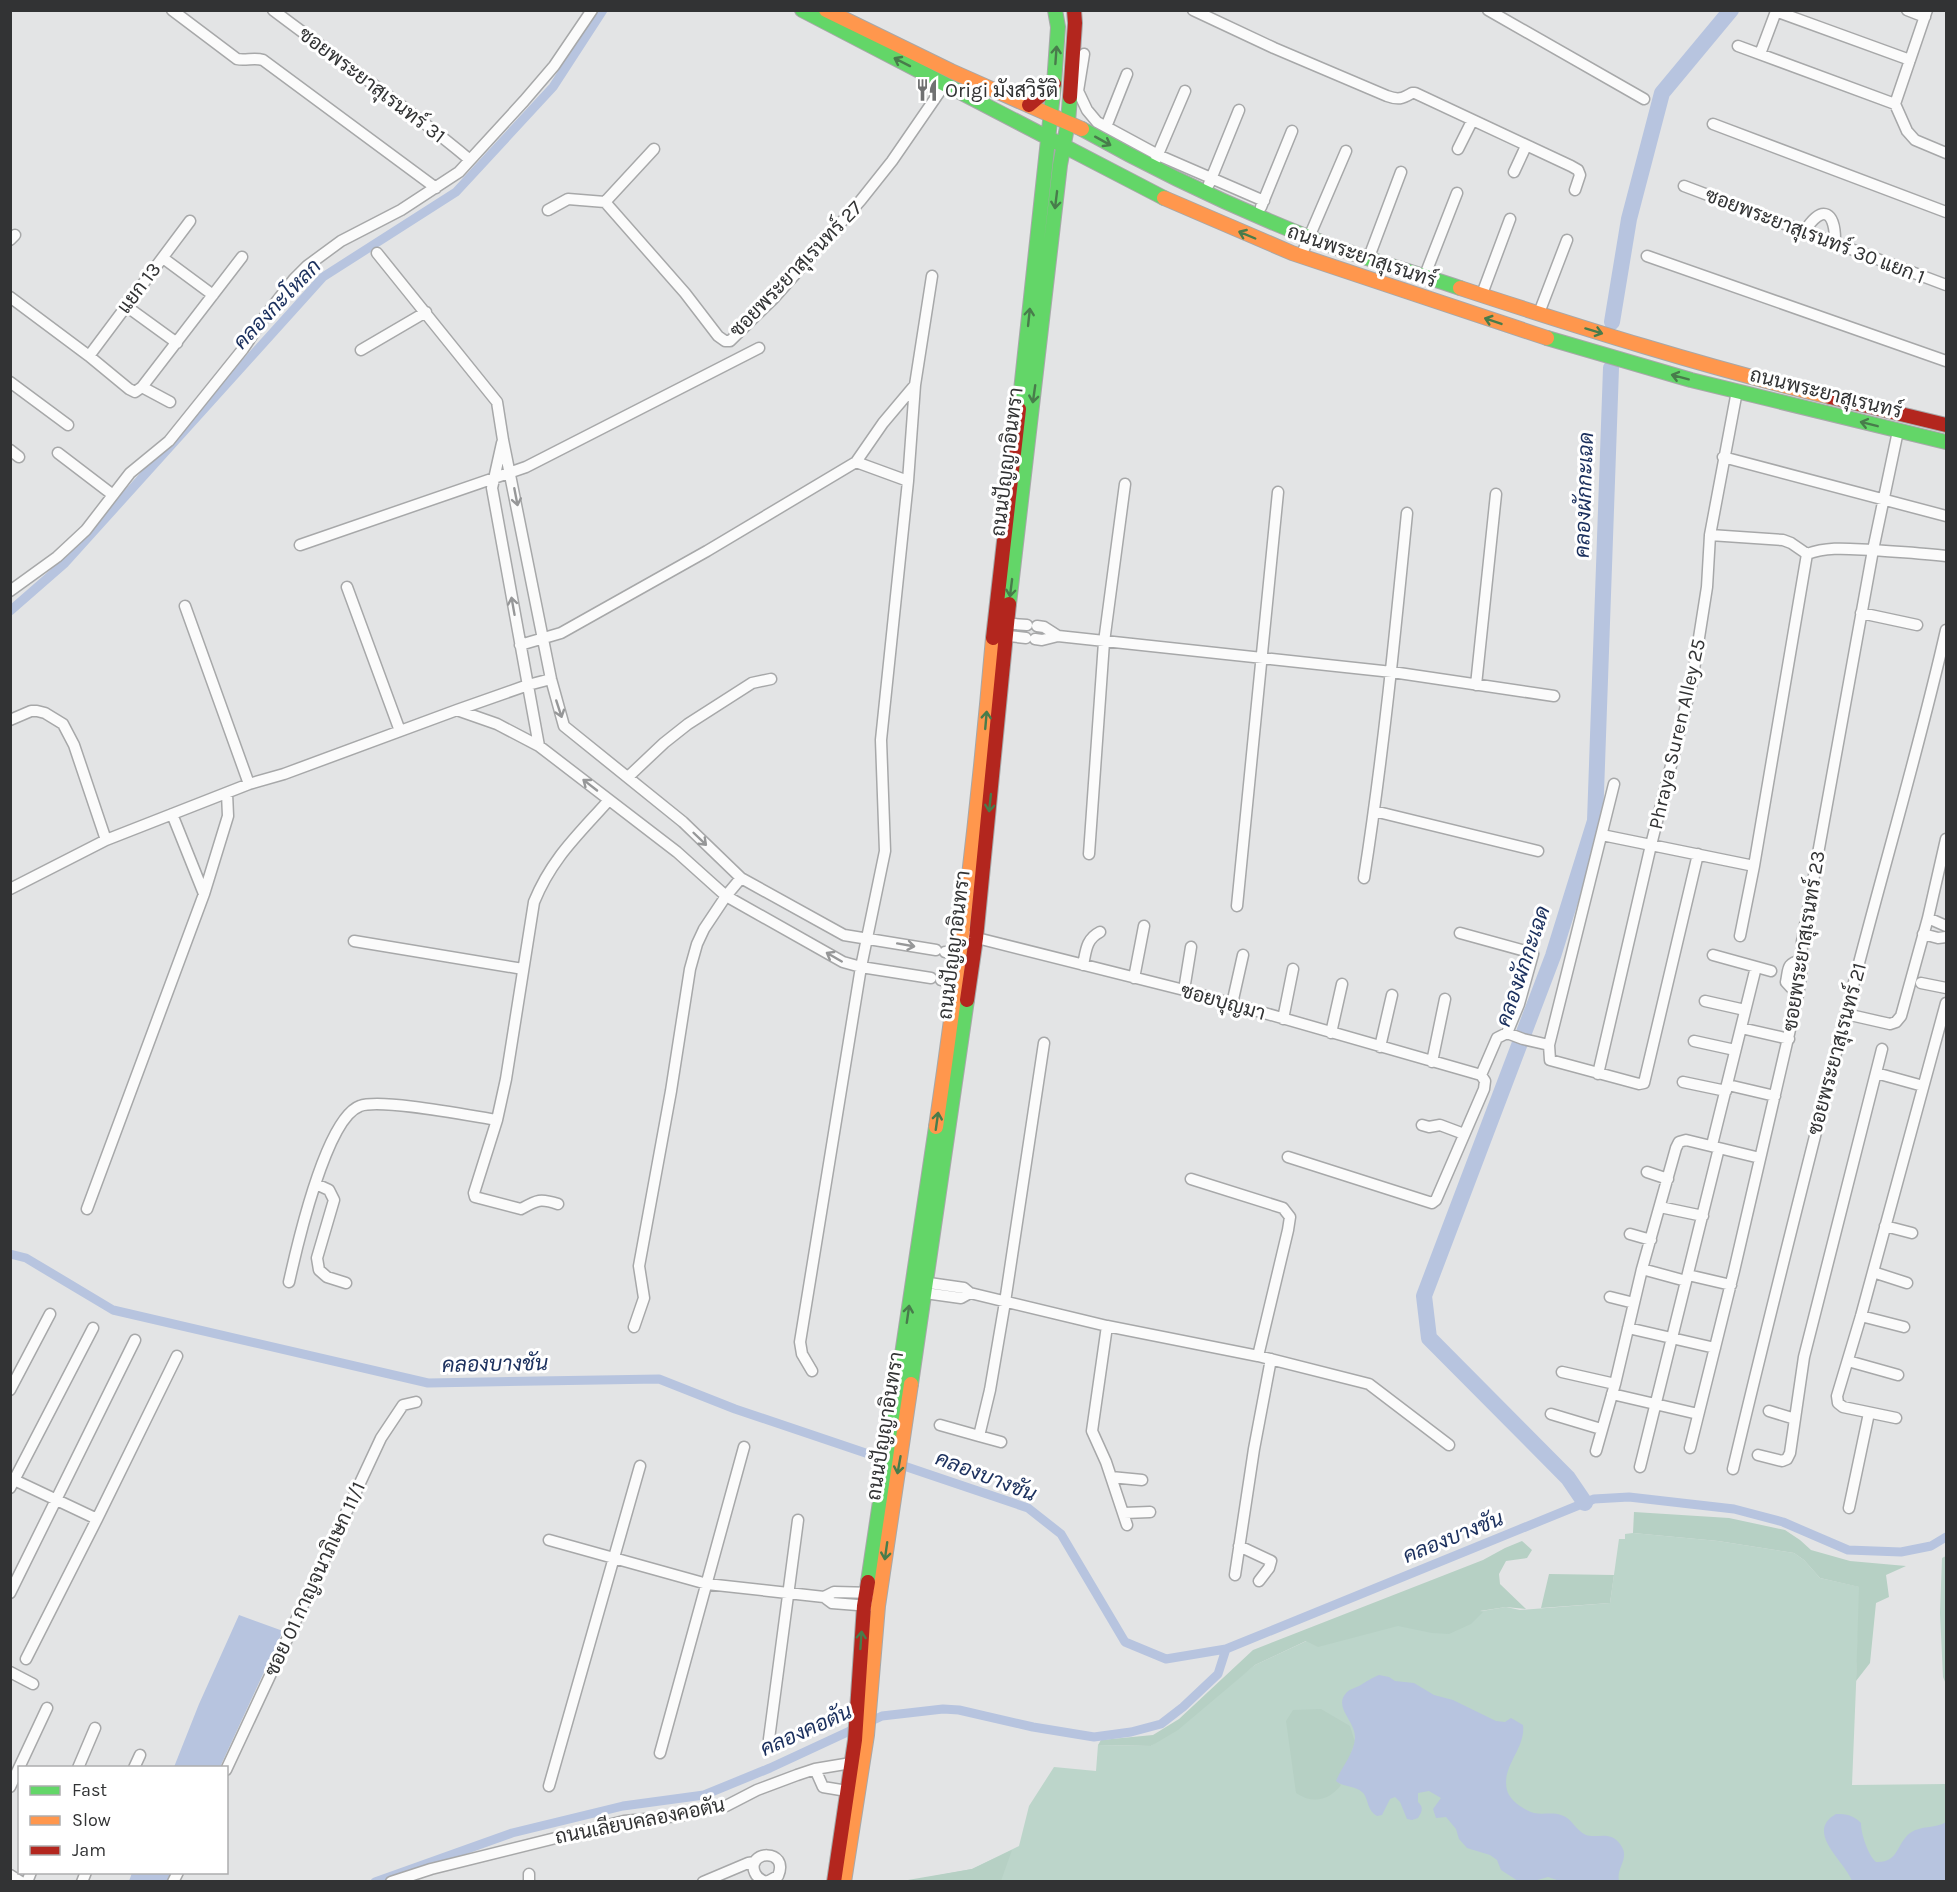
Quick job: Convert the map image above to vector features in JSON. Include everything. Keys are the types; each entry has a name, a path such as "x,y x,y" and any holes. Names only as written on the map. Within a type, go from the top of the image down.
{"main road":[{"name":"ถนนพระยาสุเรนทร์","path":"802,10 1047,138 1197,213 1301,256 1529,333 1652,369 1947,442"},
{"name":"ถนนพระยาสุเรนทร์","path":"826,10 951,70 1155,161 1207,193 1310,238 1539,314 1736,372 1947,425"},
{"name":"ถนนปัญญาอินทรา","path":"1000,629 1020,403 1054,84 1058,27 1055,10"},
{"path":"1066,10 1058,27 1063,30 1071,28 1076,18"},
{"name":"ถนนปัญญาอินทรา","path":"842,1872 847,1791 851,1763 861,1737 857,1698 969,936 981,776 1060,165 1068,122 1076,18"},
{"path":"1029,105 1054,84"},
{"path":"1026,126 1040,144 1045,158"},
{"path":"1060,165 1073,159 1087,158"},
{"name":"ถนนปัญญาอินทรา","path":"919,1287 960,954 969,936"},
{"name":"ถนนปัญญาอินทรา","path":"834,1881 842,1872 861,1737 871,1695 872,1600"}],"street":[{"path":"172,10 237,59 258,58 263,60 436,188"},
{"name":"ซอยพระยาสุเรนทร์ 31","path":"273,10 335,58 381,89 470,160"},
{"path":"1193,10 1274,48 1387,96 1403,99 1415,93 1578,170 1580,179 1575,190"},
{"path":"1488,10 1644,99"},
{"path":"1907,10 1926,14 1895,104 1907,130 1915,140 1947,153"},
{"path":"13,586 57,557 79,537 130,473 174,435 243,349 278,298 307,266 341,241 401,210 459,172 554,66 590,11"},
{"path":"1760,54 1778,12 1910,60"},
{"path":"1738,46 1895,104"},
{"path":"1084,54 1078,91 1090,116 1155,161 1211,178 1264,201"},
{"path":"1106,127 1126,74"},
{"name":"ซอยพระยาสุเรนทร์ 27","path":"605,202 685,293 717,336 730,341 775,297 861,200 892,161 945,84"},
{"path":"1155,161 1185,90"},
{"path":"1207,193 1239,110"},
{"path":"1458,149 1472,121"},
{"path":"1713,124 1947,212"},
{"path":"1258,215 1292,131"},
{"path":"1514,172 1526,146"},
{"path":"548,210 568,199 605,202 654,149"},
{"path":"1301,256 1347,150"},
{"path":"1369,257 1401,172"},
{"name":"ซอยพระยาสุเรนทร์ 30 แยก 1","path":"1684,186 1947,285"},
{"path":"1425,276 1457,193"},
{"path":"1804,232 1812,219 1824,214 1832,219 1835,225 1835,244"},
{"path":"1482,294 1510,219"},
{"name":"แยก 13","path":"89,356 190,221"},
{"path":"1539,314 1567,240"},
{"path":"377,253 497,402 551,680 564,726 683,822 741,878 844,935 960,954"},
{"path":"1647,256 1947,360"},
{"path":"10,297 135,392 142,387 177,343 242,257"},
{"path":"163,258 213,295"},
{"path":"812,1371 802,1354 800,1342 861,967 885,851 881,740 908,481 915,385 932,276"},
{"path":"126,306 177,343"},
{"path":"361,350 426,312"},
{"path":"300,545 526,467 759,348"},
{"path":"10,382 69,425"},
{"path":"520,645 561,633 856,462 883,423 915,385"},
{"path":"142,387 170,402"},
{"name":"Phraya Suren Alley 25","path":"1598,1074 1698,652 1707,587 1710,535 1737,391"},
{"name":"ซอยพระยาสุเรนทร์ 23","path":"1690,1448 1731,1285 1798,995 1802,942 1872,550 1898,431"},
{"path":"503,440 492,488 539,746"},
{"path":"58,453 113,495"},
{"path":"1723,457 1947,516"},
{"path":"856,462 908,481"},
{"path":"1089,854 1104,642 1125,484"},
{"path":"1237,906 1278,492"},
{"path":"1476,685 1496,494"},
{"path":"1364,878 1392,672 1407,513"},
{"path":"1710,535 1783,540 1808,554"},
{"path":"1808,554 1819,550 1846,548 1909,551 1947,556"},
{"path":"1740,936 1808,554"},
{"path":"347,587 400,731"},
{"path":"185,606 249,784"},
{"path":"1862,613 1917,625"},
{"path":"1000,629 1044,627 1058,636"},
{"path":"1000,629 1031,639 1042,640 1058,636 1392,672 1554,696"},
{"name":"ซอยพระยาสุเรนทร์ 21","path":"1733,1469 1794,1213 1928,711 1947,630"},
{"path":"628,777 688,724 752,683 771,679"},
{"path":"10,889 106,840 249,784 284,774 528,685 551,680"},
{"path":"457,710 497,724 539,746 677,852 726,896 843,963 957,982"},
{"path":"10,720 32,711 38,711 63,724 74,745 106,840"},
{"path":"1614,784 1550,1045 1550,1060 1554,1063 1639,1084 1644,1083 1698,854"},
{"path":"87,1209 204,894 228,816 227,794"},
{"path":"558,1204 547,1200 537,1200 521,1209 475,1197 474,1193 497,1120 506,1079 534,903 543,880 567,845 609,800"},
{"path":"1374,811 1538,851"},
{"path":"172,814 204,894"},
{"path":"1602,835 1754,866"},
{"path":"1846,1014 1890,1024 1896,1022 1901,1016 1928,918 1946,840"},
{"path":"634,1327 644,1298 639,1266 671,1091 690,969 704,929 741,878"},
{"path":"1928,918 1947,926"},
{"path":"1134,978 1144,926"},
{"path":"1083,965 1088,942 1100,932"},
{"path":"1460,933 1533,954 1509,1033"},
{"path":"1923,934 1947,938"},
{"name":"ซอยบุญมา","path":"969,936 1184,990 1481,1075"},
{"path":"354,941 522,969"},
{"path":"1184,990 1191,947"},
{"path":"1232,1004 1243,955"},
{"path":"1713,955 1771,971"},
{"path":"1640,1467 1702,1216 1735,1050 1755,967"},
{"path":"1283,1019 1293,969"},
{"path":"1921,983 1947,988"},
{"path":"1331,1033 1342,984"},
{"path":"1380,1047 1392,995"},
{"path":"1432,1062 1445,999"},
{"path":"1705,1001 1745,1010"},
{"path":"1896,1418 1843,1407 1838,1403 1837,1396 1947,1003"},
{"path":"1741,1028 1789,1038"},
{"path":"1288,1156 1432,1203 1436,1200 1484,1089 1485,1081 1481,1075 1497,1038 1509,1033 1523,1039 1550,1045"},
{"path":"1694,1041 1735,1050"},
{"path":"979,1436 990,1390 1005,1302 1044,1043"},
{"path":"1758,1455 1782,1461 1787,1459 1790,1453 1803,1357 1882,1049"},
{"path":"1876,1073 1923,1086"},
{"path":"1683,1082 1775,1096"},
{"path":"289,1282 316,1184 331,1141 343,1120 358,1106 392,1105 497,1120"},
{"path":"1422,1125 1429,1127 1440,1125 1464,1134"},
{"path":"1596,1451 1642,1269 1679,1142 1686,1140 1760,1158"},
{"path":"1647,1172 1668,1179"},
{"path":"1191,1179 1283,1208 1290,1217 1258,1356"},
{"path":"316,1184 329,1190 334,1200 317,1258 319,1270 327,1277 346,1283"},
{"path":"1660,1207 1702,1216"},
{"path":"1885,1226 1912,1233"},
{"path":"1630,1234 1651,1240"},
{"path":"1642,1269 1731,1285"},
{"path":"1873,1272 1907,1282"},
{"path":"919,1287 964,1288 970,1293 1005,1302 1107,1326 1258,1356 1369,1384 1449,1445"},
{"path":"1610,1297 1634,1303"},
{"path":"10,1390 50,1314"},
{"path":"1861,1316 1904,1327"},
{"path":"1107,1326 1092,1431 1127,1525"},
{"path":"93,1328 12,1482 97,1519"},
{"path":"1628,1328 1715,1348"},
{"path":"10,1593 135,1340"},
{"path":"26,1659 177,1356"},
{"path":"1235,1575 1254,1449 1271,1359"},
{"path":"1848,1361 1898,1375"},
{"path":"1562,1372 1655,1405 1698,1414"},
{"name":"ซอย 01 กาญจนาภิเษก 11/1","path":"228,1766 381,1438 403,1405 416,1402"},
{"path":"1769,1411 1795,1419"},
{"path":"1849,1508 1869,1413"},
{"path":"1551,1414 1601,1429"},
{"path":"940,1425 1001,1442"},
{"path":"660,1753 744,1447"},
{"path":"549,1786 640,1466"},
{"path":"1111,1477 1142,1480"},
{"path":"1124,1513 1150,1512"},
{"path":"769,1739 798,1520"},
{"path":"549,1540 707,1584 824,1597 832,1603 872,1600"},
{"path":"1239,1546 1271,1562 1263,1576"},
{"path":"10,1672 33,1684"},
{"path":"20,1766 46,1708"},
{"path":"78,1766 95,1728"},
{"path":"134,1766 140,1755"},
{"name":"ถนนเลียบคลองคอตัน","path":"391,1881 416,1877 624,1821 678,1816 726,1806 757,1790 815,1769 851,1763"},
{"path":"10,1787 18,1769"},
{"path":"815,1769 823,1787 847,1791"},
{"path":"703,1881 755,1862 765,1855 777,1859 780,1863 780,1872 775,1879 769,1881 758,1879 754,1871 755,1862"},
{"path":"10,1875 21,1881"}],"green space":[{"path":"1634,1512 1729,1518 1785,1530 1811,1550 1850,1561 1906,1566 1886,1575 1889,1597 1876,1603 1870,1663 1856,1681 1859,1587 1820,1578 1804,1560 1794,1553 1718,1541 1633,1533"},
{"path":"1625,1534 1718,1541 1794,1553 1804,1560 1820,1578 1860,1587 1852,1785 1946,1784 1946,1881 902,1882 972,1869 1019,1846 1029,1806 1054,1767 1096,1771 1098,1745 1151,1746 1255,1665 1315,1637 1429,1594 1476,1612 1506,1607 1520,1610 1610,1603 1619,1539 1625,1539"},
{"path":"1522,1541 1532,1550 1527,1558 1506,1561 1499,1574 1500,1584 1526,1609 1506,1607 1480,1611 1483,1612 1471,1624 1449,1634 1398,1626 1318,1647 1306,1641 1255,1665 1178,1730 1151,1746 1098,1745 1101,1740 1153,1735 1179,1719 1253,1650 1483,1560"},
{"path":"1946,1556 1946,1684 1943,1677 1940,1613 1942,1558"},
{"path":"1549,1574 1614,1575 1610,1603 1541,1608"},
{"path":"1321,1709 1350,1726 1355,1742 1337,1781 1341,1785 1331,1795 1314,1800 1296,1793 1286,1721 1293,1710"},
{"path":"1012,1850 1001,1881 902,1881 972,1869"}],"water":[{"path":"239,1615 283,1631 220,1766 174,1766"},
{"path":"1379,1675 1395,1681 1414,1683 1434,1695 1453,1700 1496,1721 1505,1722 1511,1718 1523,1725 1521,1742 1507,1773 1508,1794 1530,1812 1561,1815 1586,1835 1609,1836 1618,1841 1624,1851 1619,1881 1560,1881 1548,1877 1534,1881 1518,1881 1501,1870 1497,1860 1490,1855 1467,1848 1446,1817 1436,1818 1433,1809 1441,1798 1429,1791 1418,1793 1418,1802 1422,1810 1418,1818 1407,1819 1400,1802 1395,1797 1390,1799 1382,1815 1374,1814 1361,1791 1336,1781 1350,1755 1355,1738 1352,1726 1343,1709 1343,1698 1350,1690"},
{"path":"1836,1814 1850,1816 1861,1823 1870,1855 1876,1862 1893,1856 1910,1833 1946,1822 1946,1881 1852,1881 1825,1838 1824,1829 1827,1821"},
{"path":"131,1874 170,1874 167,1881 129,1881"}],"waterway":[{"name":"คลองกะโหลก","path":"10,611 65,563 323,277 456,192 553,87 603,10"},
{"name":"คลองผักกะเฉด","path":"1612,322 1629,219 1662,93 1731,10"},
{"name":"คลองผักกะเฉด","path":"1585,1503 1568,1478 1429,1338 1424,1296 1553,956 1595,821 1611,368"},
{"name":"คลองบางชัน","path":"10,1254 26,1258 113,1310 428,1383 659,1379 735,1409 1028,1508 1061,1534 1125,1642 1166,1659 1226,1649 1594,1499 1629,1497 1734,1509 1783,1522 1848,1550 1901,1552 1931,1546 1946,1537"},
{"name":"คลองคอตัน","path":"375,1882 512,1833 623,1806 704,1795 770,1768 882,1716 943,1709 959,1710 1033,1727 1094,1737 1131,1732 1161,1724 1218,1674 1226,1649"}],"traffic: fast":[{"path":"802,10 1164,198"},
{"path":"1019,409 1054,84 1058,27 1055,10"},
{"path":"1009,604 1060,165 1070,97"},
{"path":"1082,129 1137,159 1250,213 1346,251 1460,288"},
{"path":"1547,338 1691,380 1946,442"},
{"path":"911,1384 967,1000"},
{"path":"868,1582 936,1127"}],"traffic: slow":[{"path":"826,10 951,71 1082,129"},
{"path":"1164,198 1292,253 1547,338"},
{"path":"1460,288 1644,346 1830,397"},
{"path":"936,1127 968,882 993,638"},
{"path":"844,1882 867,1735 878,1606 911,1384"}],"traffic: jam":[{"path":"1070,97 1074,10"},
{"path":"1029,105 1054,84"},
{"path":"1830,397 1946,425"},
{"path":"993,638 1019,409"},
{"path":"967,1000 976,938 1009,604"},
{"path":"834,1882 855,1740 864,1606 868,1582"}],"place":[{"name":"Origi มังสวิรัติ","path":"927,90"}]}
